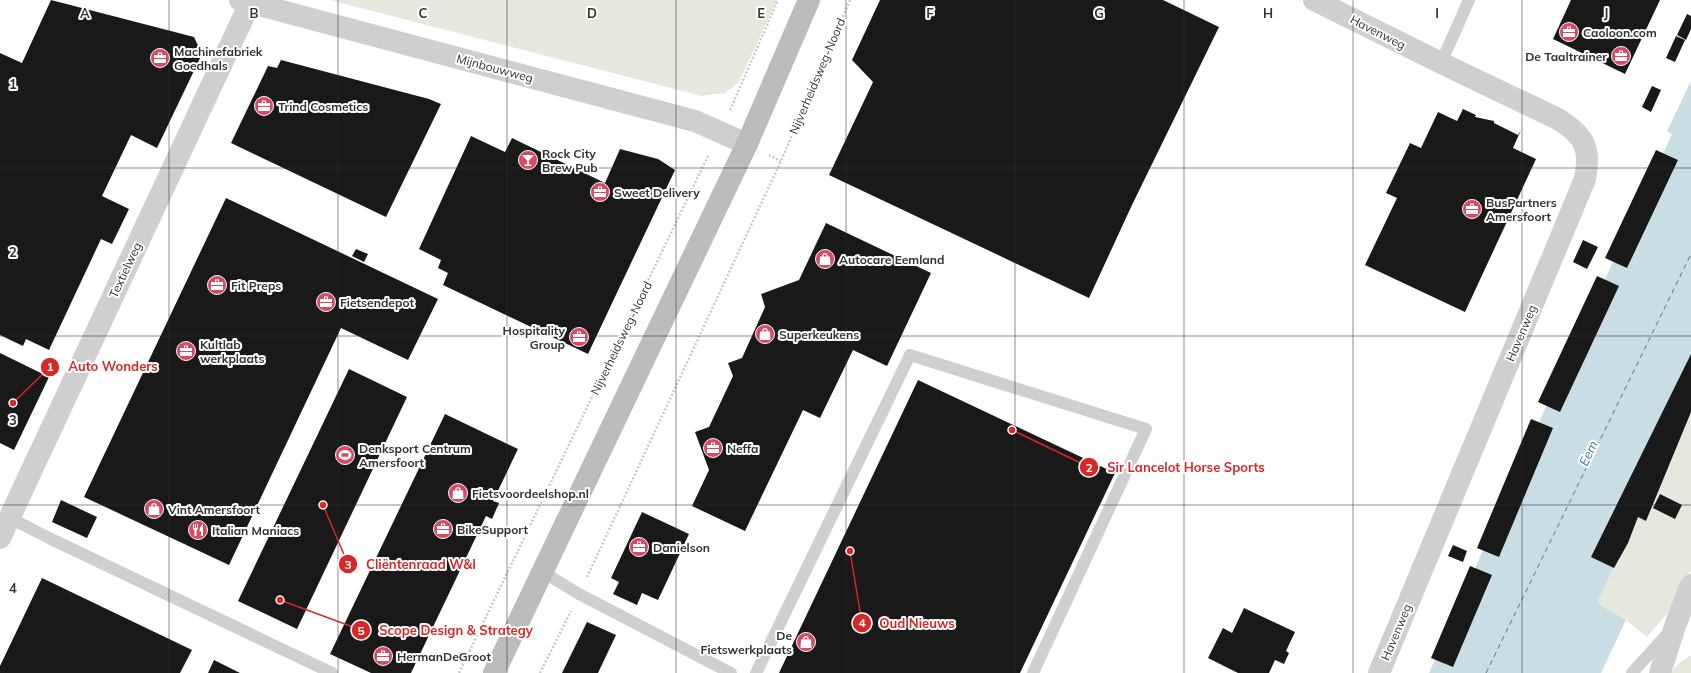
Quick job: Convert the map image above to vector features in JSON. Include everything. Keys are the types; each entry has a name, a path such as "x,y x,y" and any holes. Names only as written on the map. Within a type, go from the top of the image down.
{"street":[{"path":"494,673 746,144 809,0"},
{"name":"Mijnbouwweg","path":"245,1 695,120 746,144"},
{"name":"Textielweg","path":"0,538 245,1"},
{"name":"Havenweg","path":"1321,1 1441,64 1558,119 1571,127 1586,148 1588,162 1585,179 1379,673"},
{"path":"1660,673 1683,632 1691,585"}],"lane":[{"path":"1441,64 1469,0"},
{"path":"756,673 910,355 1146,429 1033,673"},
{"path":"10,518 50,539 332,673"},
{"path":"542,572 579,594 731,673"},
{"path":"1632,673 1683,632"}],"path":[{"name":"Nijverheidsweg-Noord","path":"459,673 720,131 778,0"},
{"name":"Nijverheidsweg-Noord","path":"540,673 579,594 781,161 850,0"}],"shaded area":[{"path":"330,0 777,0 739,82 725,93 702,96"},
{"path":"1691,397 1691,570 1671,609 1647,637 1626,620 1600,605 1598,601"},
{"path":"1691,656 1691,673 1670,673 1678,664"}],"water":[{"name":"Eem","path":"1691,81 1691,397 1598,601 1600,605 1626,620 1601,673 1429,673 1544,411 1672,134 1667,131"}],"building":[{"path":"51,0 194,37 202,54 157,148 131,135 102,196 129,209 112,244 101,239 49,350 26,339 23,346 0,335 0,53 22,63"},
{"path":"880,0 1163,0 1219,27 1132,205 1089,298 829,175 873,82 852,60"},
{"path":"1571,0 1660,0 1625,74 1553,39"},
{"path":"1687,14 1691,16 1691,29 1686,40 1677,35"},
{"path":"1676,36 1685,40 1675,62 1666,58"},
{"path":"281,60 429,99 441,104 386,217 231,143 268,66 277,68"},
{"path":"1652,86 1661,90 1651,112 1642,107"},
{"path":"1463,109 1476,115 1475,117 1494,121 1494,123 1518,135 1521,130 1513,148 1536,159 1465,312 1365,265 1397,198 1386,193 1410,143 1421,148 1438,112 1457,121"},
{"path":"471,136 505,152 512,138 605,183 620,149 658,159 675,170 588,354 443,285 448,273 438,268 441,260 419,249"},
{"path":"1656,150 1678,160 1627,268 1605,258"},
{"path":"226,198 438,299 408,360 341,328 229,565 84,497"},
{"path":"826,223 931,273 887,366 853,350 820,418 803,410 745,531 692,506 709,470 695,432 709,427 733,376 728,363 742,358 765,307 761,294 799,280"},
{"path":"1583,240 1598,247 1587,269 1573,262"},
{"path":"356,249 368,254 364,262 352,256"},
{"path":"1597,276 1619,286 1560,412 1538,402"},
{"path":"0,353 49,377 14,450 0,443"},
{"path":"1691,354 1691,412 1646,521 1638,517 1628,543 1614,568 1591,557"},
{"path":"349,369 407,397 297,629 238,601"},
{"path":"918,380 1115,473 1020,673 779,673"},
{"path":"445,414 518,449 493,501 499,503 492,519 486,516 411,673 371,673 330,654"},
{"path":"1531,419 1553,428 1499,557 1477,548"},
{"path":"1660,494 1682,505 1675,519 1653,508"},
{"path":"61,500 97,517 87,538 52,522"},
{"path":"642,512 689,534 658,600 642,593 637,605 613,594 619,582 611,578"},
{"path":"1453,545 1467,551 1463,562 1448,556"},
{"path":"1470,566 1492,575 1453,667 1431,658"},
{"path":"42,578 192,650 180,673 0,673 0,666"},
{"path":"1244,608 1295,632 1286,651 1289,653 1284,664 1275,660 1269,673 1238,673 1208,658 1223,628 1232,633"},
{"path":"587,622 616,635 598,673 562,673"},
{"path":"214,660 240,673 208,673"}],"ferry route":[{"path":"1486,673 1691,254"}],"place":[{"name":"Caoloon.com","path":"1569,32"},
{"name":"De Taaltrainer","path":"1621,56"},
{"name":"Machinefabriek Goedhals","path":"160,58"},
{"name":"Trind Cosmetics","path":"264,106"},
{"name":"Rock City Brew Pub","path":"528,160"},
{"name":"Sweet Delivery","path":"600,192"},
{"name":"BusPartners Amersfoort","path":"1472,209"},
{"name":"Autocare Eemland","path":"825,259"},
{"name":"Fit Preps","path":"217,285"},
{"name":"Fietsendepot","path":"326,302"},
{"name":"Superkeukens","path":"765,334"},
{"name":"Hospitality Group","path":"579,337"},
{"name":"Kultlab werkplaats","path":"186,351"},
{"name":"Auto Wonders","path":"13,403"},
{"name":"Sir Lancelot Horse Sports","path":"1012,430"},
{"name":"Neffa","path":"713,448"},
{"name":"Denksport Centrum Amersfoort","path":"345,455"},
{"name":"Fietsvoordeelshop.nl","path":"458,493"},
{"name":"Cliëntenraad W&I","path":"323,505"},
{"name":"Vint Amersfoort","path":"154,509"},
{"name":"BikeSupport","path":"443,529"},
{"name":"Italian Maniacs","path":"198,530"},
{"name":"Danielson","path":"639,547"},
{"name":"Oud Nieuws","path":"850,551"},
{"name":"Scope Design & Strategy","path":"280,600"},
{"name":"De Fietswerkplaats","path":"806,642"},
{"name":"HermanDeGroot","path":"383,656"}]}
